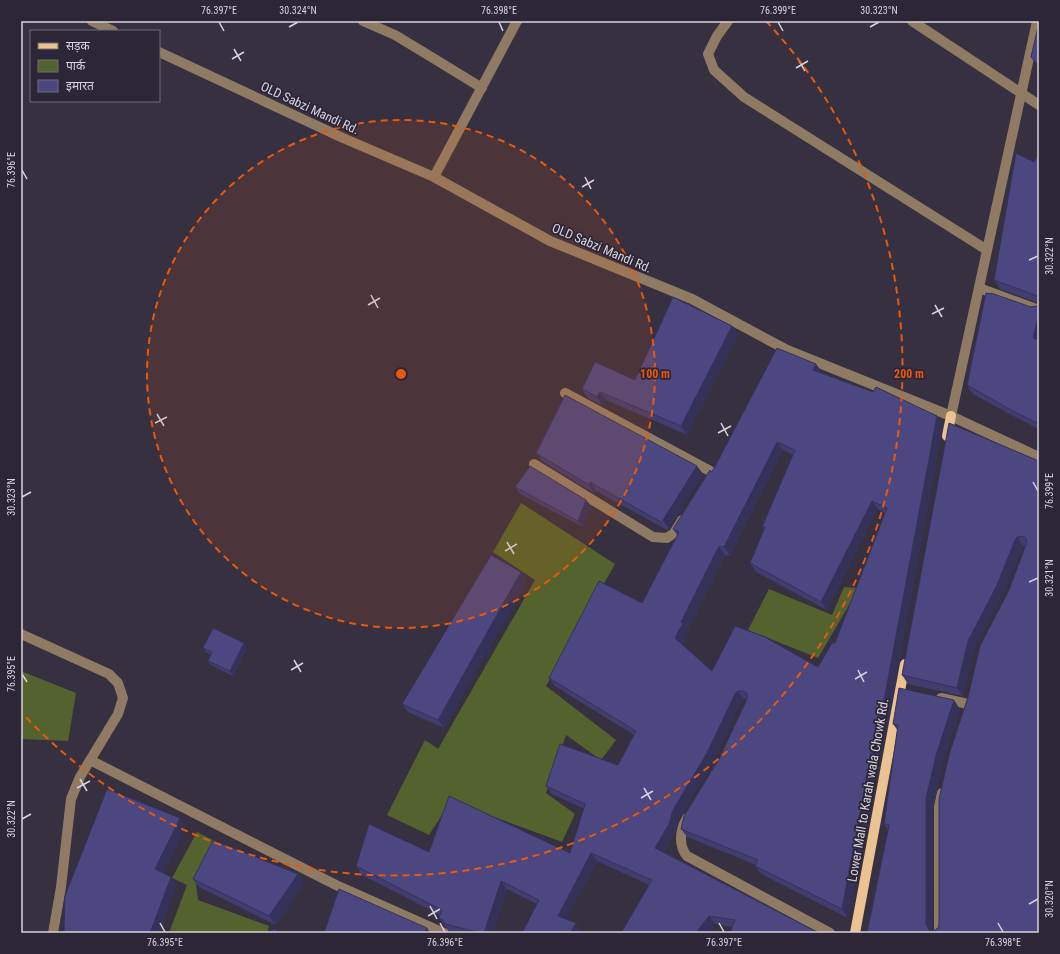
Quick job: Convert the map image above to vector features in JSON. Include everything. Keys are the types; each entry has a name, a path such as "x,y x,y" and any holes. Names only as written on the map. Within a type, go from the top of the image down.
{"main road":[{"path":"945,448 951,416"},
{"name":"Lower Mall to Karah wala Chowk Rd.","path":"855,933 904,690 906,658"}],"street":[{"path":"92,21 111,30"},
{"path":"363,21 395,35 482,88"},
{"path":"434,177 517,21"},
{"path":"728,21 717,36 708,54 714,70 744,97 987,250"},
{"path":"912,21 1039,105"},
{"path":"951,416 1037,21"},
{"name":"OLD Sabzi Mandi Rd.","path":"160,52 343,138 434,177 550,241 692,299 777,349 787,350 951,416 1039,457"},
{"path":"978,288 1039,310"},
{"path":"565,393 712,472"},
{"path":"534,464 652,537 666,538 674,533 687,512"},
{"path":"21,634 109,674 118,683 123,698 118,714 80,777 71,798 61,887 53,933"},
{"path":"930,696 968,704"},
{"path":"90,760 336,885 444,933"},
{"path":"939,933 940,807 944,784"},
{"path":"692,810 684,822 680,840 682,850 687,856 830,933"}],"green space":[{"path":"521,503 615,564 546,686 616,740 601,760 566,735 546,793 575,814 562,842 451,801 429,835 387,815 425,740 438,749 535,580 493,552"},
{"path":"844,587 859,588 818,658 748,630 769,589 832,615"},
{"path":"21,671 76,693 68,741 21,739"},
{"path":"197,832 215,841 195,875 198,900 269,926 267,933 169,933 187,885 172,878"}],"building":[{"path":"1039,23 1039,66 1031,57"},
{"path":"1016,153 1034,162 1039,154 1039,303 1038,297 1035,295 994,280"},
{"path":"986,293 991,293 1031,307 1037,306 1039,303 1039,313 1033,338 1039,340 1039,424 967,385"},
{"path":"673,297 732,326 681,426 600,392 597,397 582,389 595,362 635,380"},
{"path":"777,348 816,364 813,370 873,392 876,387 937,416 880,722 877,722 842,909 755,866 758,860 681,829 684,816 719,759 747,699 747,693 743,691 738,691 735,694 707,753 673,810 669,824 655,848 819,933 730,933 735,920 709,916 696,933 621,933 652,880 591,853 558,916 576,923 570,933 522,933 539,900 501,881 484,933 480,933 445,924 443,920 439,918 442,910 356,866 369,824 429,852 449,796 570,853 585,804 546,786 560,744 618,765 636,731 549,678 599,581 642,603 679,532 673,529 710,470 712,472","holes":["777,442 795,450 762,527 765,527 750,563 821,602 872,501 887,508 835,643 832,643 818,667 768,638 735,626 712,671 675,638 683,623 681,622 719,546 724,547"]},
{"path":"565,395 697,466 661,522 590,482 589,485 536,453"},
{"path":"949,423 1039,461 1039,933 867,933 889,825 884,824 898,725 893,724 899,688 954,700 937,752 926,798 926,924 929,930 933,931 938,928 939,799 949,755 968,697 980,646 1009,590 1027,542 1026,538 1023,536 1017,537 1015,540 997,585 968,641 957,688 902,675"},
{"path":"530,466 586,500 578,521 515,487"},
{"path":"491,555 521,572 438,720 402,704"},
{"path":"213,628 244,643 230,671 208,661 212,652 203,648"},
{"path":"107,789 180,818 155,869 171,877 150,933 64,933 65,896"},
{"path":"213,840 298,874 269,916 193,879"},
{"path":"339,889 427,928 425,933 324,933"},
{"path":"273,929 283,933 272,933"}]}
